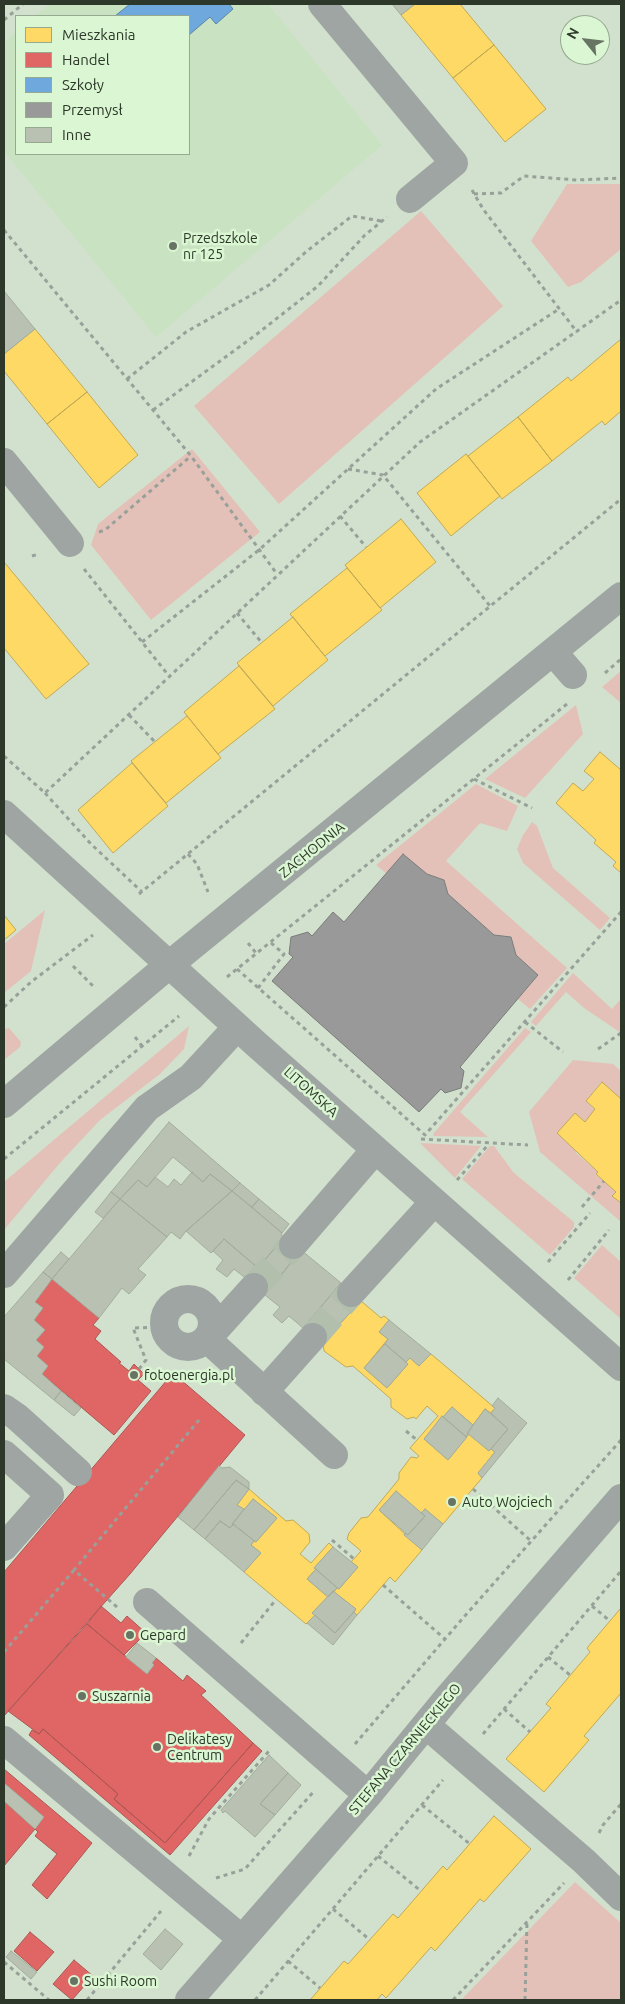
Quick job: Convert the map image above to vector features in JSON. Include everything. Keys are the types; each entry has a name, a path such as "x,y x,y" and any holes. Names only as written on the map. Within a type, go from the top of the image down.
{"street":[{"path":"322,4 454,163 410,199"},
{"path":"4,462 70,543"},
{"name":"ZACHODNIA","path":"4,1104 169,965 554,653 621,596"},
{"path":"554,653 573,675"},
{"name":"LITOMSKA","path":"4,814 237,1027 621,1366"},
{"path":"4,1274 147,1108 191,1077 237,1027"},
{"path":"293,1245 375,1150"},
{"path":"351,1293 435,1203"},
{"path":"207,1339 213,1323 207,1307 192,1299 175,1302 164,1314 164,1332 176,1345 192,1348 207,1339 254,1287"},
{"path":"264,1392 313,1337"},
{"path":"207,1339 334,1455"},
{"path":"4,1408 17,1417 78,1472"},
{"path":"4,1454 50,1495 4,1547"},
{"name":"STEFANA CZARNIECKIEGO","path":"189,2000 368,1795 621,1498"},
{"path":"147,1602 368,1795"},
{"path":"426,1725 584,1861 621,1897"},
{"path":"4,1740 242,1940"}],"path":[{"path":"4,20 24,4"},
{"path":"454,163 474,194 576,332"},
{"path":"474,194 501,193 524,176 577,180 621,178"},
{"path":"153,410 257,334 318,286 364,235 410,199"},
{"path":"126,378 186,332 270,285 307,251 352,216 382,221"},
{"path":"4,230 190,456 277,574"},
{"path":"45,793 420,442 621,300"},
{"path":"142,642 259,550 436,389 559,309"},
{"path":"32,556 105,530 190,456"},
{"path":"348,469 383,475 490,606"},
{"path":"136,896 621,499"},
{"path":"340,516 366,547"},
{"path":"70,543 72,555 169,676"},
{"path":"237,613 262,643"},
{"path":"602,675 621,659"},
{"path":"4,1159 256,953 569,702"},
{"path":"129,715 155,742"},
{"path":"4,756 45,793 91,844 142,892"},
{"path":"474,779 532,808"},
{"path":"188,854 197,864 209,896"},
{"path":"237,969 425,1135 621,912"},
{"path":"4,1007 31,982 97,932"},
{"path":"258,988 284,954 270,942"},
{"path":"248,943 256,953"},
{"path":"73,966 96,989"},
{"path":"525,1022 563,1052"},
{"path":"598,1049 621,1033"},
{"path":"135,1037 142,1046"},
{"path":"421,1139 528,1145"},
{"path":"435,1203 490,1143"},
{"path":"582,1206 604,1181"},
{"path":"528,1285 590,1213"},
{"path":"548,1303 609,1230"},
{"path":"139,1369 146,1360 133,1328 164,1327"},
{"path":"4,1652 199,1420"},
{"path":"406,1431 417,1440"},
{"path":"181,1888 245,1869 621,1440"},
{"path":"473,1489 532,1541"},
{"path":"332,1540 354,1559"},
{"path":"74,1570 121,1610"},
{"path":"255,2000 621,1571"},
{"path":"383,1585 445,1639"},
{"path":"221,1667 274,1602"},
{"path":"592,1606 610,1621"},
{"path":"548,1657 570,1675"},
{"path":"504,1709 530,1732"},
{"path":"422,1805 470,1844"},
{"path":"378,1856 420,1892"},
{"path":"453,2000 584,1861"},
{"path":"333,1908 370,1940"},
{"path":"524,2000 528,1922"},
{"path":"288,1961 320,1988"},
{"path":"4,1962 49,2000"}],"shaded area":[{"name":"Przedszkole nr 125","path":"50,4 268,4 382,145 156,337 4,151 4,43 15,33 15,155 190,155 190,15 36,15"},
{"path":"567,184 621,184 621,249 581,282 568,287 531,241"},
{"path":"421,211 503,306 279,504 194,406"},
{"path":"192,449 260,532 151,620 91,545 98,524"},
{"path":"621,671 621,703 602,687"},
{"path":"576,705 583,734 525,798 485,779"},
{"path":"476,784 518,806 507,831 480,823 446,861 567,968 530,1009 518,999 538,975 516,955 511,937 494,935 448,894 444,880 427,874 403,854 387,874 376,865"},
{"path":"532,822 537,826 553,868 610,918 600,930 523,863 517,849 523,835"},
{"path":"45,910 31,971 4,993 4,944"},
{"path":"573,973 612,1009 621,999 621,1033 584,1008 566,992 536,1026 531,1022"},
{"path":"189,1026 184,1049 160,1074 100,1120 59,1164 4,1230 4,1182"},
{"path":"9,1028 21,1042 20,1047 4,1060 4,1029"},
{"path":"525,1028 531,1032 460,1112 488,1137 434,1136 433,1134"},
{"path":"573,1060 613,1064 621,1071 621,1099 601,1082 586,1101 595,1110 585,1122 575,1114 576,1153 598,1172 596,1175 616,1192 613,1196 621,1203 621,1222 540,1152 529,1112"},
{"path":"420,1143 481,1146 455,1178"},
{"path":"490,1146 494,1146 514,1173 574,1222 574,1227 550,1255 462,1179"},
{"path":"602,1245 621,1262 621,1319 574,1278"},
{"path":"575,1882 621,1923 621,2000 461,2000"}],"building: Mieszkania":[{"path":"415,4 460,4 494,45 453,78 401,15"},
{"path":"494,45 546,109 505,142 453,78"},
{"path":"35,329 87,392 47,424 4,371 4,354"},
{"path":"621,339 621,411 605,425 602,421 552,461 518,417 568,377 571,381"},
{"path":"87,392 138,455 99,488 47,424"},
{"path":"518,417 552,461 502,499 468,456"},
{"path":"466,454 500,496 451,536 417,493"},
{"path":"401,519 436,562 380,608 345,565"},
{"path":"4,562 89,664 46,699 4,648"},
{"path":"347,568 382,610 325,656 290,614"},
{"path":"293,617 328,660 273,706 237,663"},
{"path":"239,666 275,709 218,754 184,712"},
{"path":"187,716 221,758 166,803 131,761"},
{"path":"600,752 621,770 621,873 613,866 616,862 594,843 596,840 556,803 573,783 583,791 594,779 584,771"},
{"path":"132,763 168,806 113,853 78,810"},
{"path":"4,915 16,930 4,940"},
{"path":"602,1082 621,1099 621,1203 612,1196 616,1192 596,1174 598,1172 557,1133 575,1113 585,1122 595,1109 586,1101"},
{"path":"361,1301 381,1318 384,1316 389,1320 379,1332 388,1339 364,1368 387,1388 408,1364 406,1362 410,1358 419,1366 431,1354 495,1408 491,1413 485,1409 473,1425 452,1407 424,1439 448,1460 469,1434 489,1451 491,1449 495,1452 478,1473 482,1478 443,1524 425,1509 421,1513 396,1491 379,1510 422,1550 395,1582 390,1577 357,1615 354,1612 356,1609 334,1592 337,1588 339,1589 358,1567 351,1562 361,1551 347,1539 349,1533 361,1518 368,1517 399,1479 399,1473 411,1457 417,1458 419,1456 410,1448 438,1416 427,1406 416,1419 414,1417 407,1419 391,1407 391,1399 353,1366 346,1367 324,1351 323,1342"},
{"path":"249,1489 286,1521 293,1520 309,1534 310,1542 300,1554 311,1563 329,1543 333,1547 314,1568 316,1569 307,1579 328,1597 312,1613 315,1615 306,1624 244,1572 261,1553 251,1545 254,1541 256,1542 277,1518 253,1499 244,1510 237,1505"},
{"path":"621,1608 621,1693 584,1736 589,1740 544,1792 506,1759 551,1708 546,1704 590,1652 587,1648"},
{"path":"494,1816 531,1849 484,1902 480,1899 435,1951 431,1947 386,1998 382,1994 377,2000 310,2000 344,1961 348,1964 393,1914 398,1918 443,1866 447,1870"}],"building: Handel":[{"path":"52,1279 99,1318 93,1325 101,1331 95,1339 129,1371 134,1364 144,1374 138,1380 151,1391 114,1435 42,1374 48,1366 37,1356 44,1347 36,1340 45,1330 34,1320 43,1308 35,1302"},
{"path":"173,1373 245,1435 130,1574 4,1716 4,1572"},
{"path":"101,1606 121,1623 127,1616 146,1633 124,1655 87,1624"},
{"path":"87,1624 147,1674 154,1665 152,1663 156,1658 183,1681 187,1675 206,1691 201,1695 253,1743 165,1843 114,1799 118,1794 43,1729 39,1734 8,1711"},
{"path":"43,1729 118,1794 114,1799 165,1843 253,1743 262,1751 170,1855 29,1735 32,1730 39,1734"},
{"path":"4,1769 92,1843 47,1899 32,1885 57,1854 35,1836 38,1832 35,1829 44,1817 4,1783"},
{"path":"4,1801 35,1829 4,1866"},
{"path":"30,1932 54,1952 37,1971 14,1951"},
{"path":"74,1960 93,1976 72,2000 53,1984"}],"building: Szkoły":[{"path":"130,4 229,4 233,9 216,24 210,17 190,34 190,15 116,15"}],"building: Przemysł":[{"path":"403,854 427,874 444,880 448,894 494,935 511,937 516,955 538,975 460,1067 464,1071 461,1088 445,1093 441,1089 419,1112 272,981 293,957 289,954 291,937 308,932 312,936 333,912 344,922"}],"building: Inne":[{"path":"392,4 415,4 401,15"},
{"path":"4,291 35,329 4,354"},
{"path":"169,1122 240,1183 232,1191 210,1174 203,1182 173,1157 147,1187 138,1180 120,1199 111,1192"},
{"path":"192,1172 203,1182 210,1174 232,1191 186,1231 180,1239 171,1232 167,1237 120,1199 138,1180 147,1187 155,1177 168,1187 174,1179 181,1185"},
{"path":"240,1183 259,1199 252,1207 232,1191"},
{"path":"232,1191 282,1233 281,1235 284,1237 258,1268 224,1239 211,1253 186,1231"},
{"path":"111,1192 120,1199 103,1218 95,1212"},
{"path":"120,1199 167,1237 138,1269 146,1275 129,1294 122,1288 99,1318 52,1279"},
{"path":"259,1199 289,1224 282,1233 252,1207"},
{"path":"284,1237 301,1250 265,1295 248,1280"},
{"path":"224,1239 258,1268 248,1280 234,1269 227,1277 216,1269 223,1260 213,1251"},
{"path":"301,1250 341,1283 303,1328 289,1316 282,1323 273,1315 280,1307 265,1295"},
{"path":"61,1252 69,1259 52,1279 43,1272"},
{"path":"43,1272 52,1279 35,1302 43,1308 34,1320 45,1330 36,1340 44,1347 37,1356 48,1366 42,1374 61,1391 54,1400 4,1359 4,1317"},
{"path":"340,1284 361,1301 321,1344 303,1328"},
{"path":"389,1320 431,1354 419,1366 410,1358 406,1362 385,1344 388,1339 379,1332"},
{"path":"385,1344 408,1364 387,1388 364,1368"},
{"path":"61,1391 81,1408 74,1416 54,1400"},
{"path":"498,1398 527,1423 482,1478 478,1473 495,1452 491,1449 508,1429 491,1413 495,1408 492,1406"},
{"path":"452,1407 473,1425 466,1437 443,1417"},
{"path":"485,1409 508,1429 489,1451 467,1433"},
{"path":"442,1416 467,1437 448,1460 424,1439"},
{"path":"219,1466 222,1468 230,1467 249,1482 249,1489 236,1480 194,1530 178,1517"},
{"path":"236,1480 249,1489 237,1505 244,1509 230,1528 220,1521 205,1539 194,1530"},
{"path":"396,1491 425,1516 408,1535 379,1510"},
{"path":"253,1499 277,1518 256,1542 232,1524"},
{"path":"425,1509 443,1524 422,1550 404,1535 405,1533 408,1535 425,1516 421,1513"},
{"path":"220,1521 230,1528 234,1524 254,1541 251,1545 261,1553 244,1572 205,1539"},
{"path":"333,1547 358,1567 339,1589 314,1568"},
{"path":"316,1569 337,1588 328,1597 307,1579"},
{"path":"333,1591 356,1609 335,1633 312,1613"},
{"path":"354,1612 357,1615 333,1645 307,1623 315,1615 335,1633"},
{"path":"137,1643 156,1658 152,1663 154,1665 147,1674 126,1657"},
{"path":"269,1755 288,1773 260,1804 275,1815 255,1837 225,1811 223,1813 221,1810"},
{"path":"288,1773 301,1785 275,1815 260,1804"},
{"path":"4,1783 44,1817 35,1829 4,1801"},
{"path":"165,1929 183,1944 161,1970 143,1954"},
{"path":"11,1951 37,1972 31,1979 6,1957"}],"tunnel":[{"path":"254,1287 293,1245"},
{"path":"313,1337 351,1293"}],"place":[{"name":"Przedszkole nr 125","path":"173,246"},
{"name":"fotoenergia.pl","path":"134,1375"},
{"name":"Auto Wojciech","path":"452,1502"},
{"name":"Gepard","path":"130,1635"},
{"name":"Suszarnia","path":"82,1696"},
{"name":"Delikatesy Centrum","path":"157,1747"},
{"name":"Sushi Room","path":"74,1981"}]}
